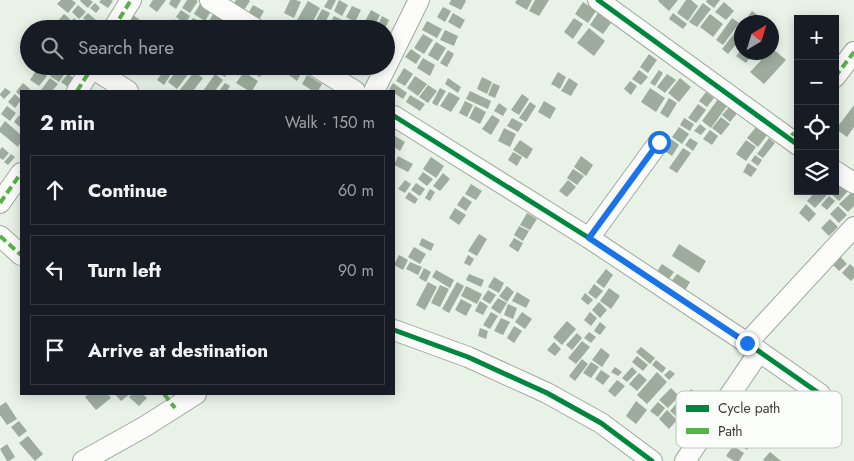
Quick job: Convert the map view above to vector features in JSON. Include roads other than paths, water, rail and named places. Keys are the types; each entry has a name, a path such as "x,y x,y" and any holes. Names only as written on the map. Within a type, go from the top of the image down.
{"street":[{"path":"119,20 131,0"},
{"path":"210,0 242,20"},
{"path":"395,49 419,0"},
{"path":"598,0 794,136"},
{"path":"839,72 854,52"},
{"path":"78,90 88,75"},
{"path":"105,75 127,90"},
{"path":"329,75 353,90"},
{"path":"374,90 382,75"},
{"path":"395,117 589,238 816,391"},
{"path":"589,238 659,142"},
{"path":"0,203 20,174"},
{"path":"839,174 854,183"},
{"path":"727,391 753,348 854,227"},
{"path":"0,236 20,254"},
{"path":"395,330 468,357 547,393 601,423 652,461"},
{"path":"83,461 144,427 169,401 192,395"},
{"path":"685,461 693,448"}]}
